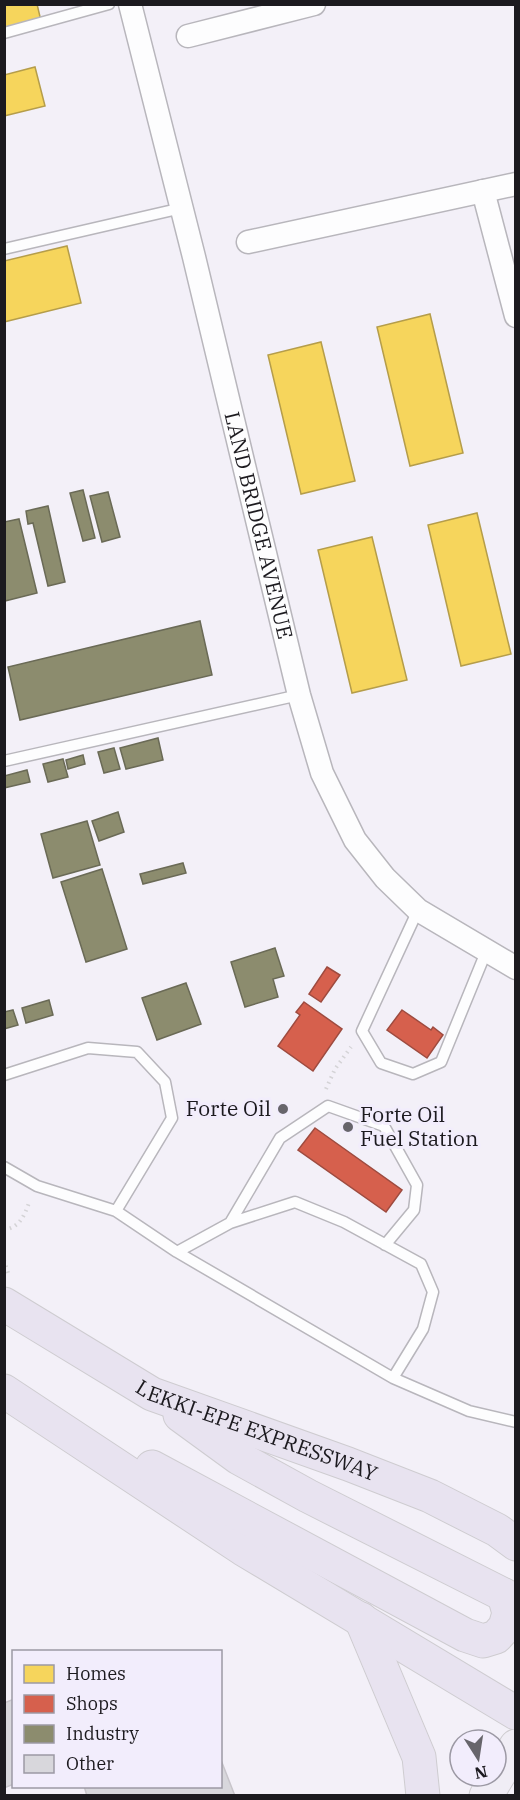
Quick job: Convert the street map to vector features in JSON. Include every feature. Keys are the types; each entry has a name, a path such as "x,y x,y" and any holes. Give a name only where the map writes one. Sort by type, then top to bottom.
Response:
{"highway":[{"name":"LEKKI-EPE EXPRESSWAY","path":"4,1304 152,1394 395,1482 430,1496 506,1534"},
{"path":"4,1390 426,1612 465,1635 483,1641 496,1638 505,1627 510,1601 239,1458 152,1394"},
{"path":"4,1390 234,1543 516,1713"},
{"path":"361,1619 419,1757 423,1796"}],"main road":[{"path":"486,1796 516,1746"}],"street":[{"name":"LAND BRIDGE AVENUE","path":"130,4 182,208 299,695 322,773 355,840 385,878 418,910 516,968"},
{"path":"189,36 314,4"},
{"path":"248,242 516,184"},
{"path":"483,191 516,316"}],"lane":[{"path":"4,33 109,4"},
{"path":"4,249 182,208"},
{"path":"4,761 299,695"},
{"path":"418,910 362,1031 381,1063 413,1074 441,1062 486,952"},
{"path":"4,1075 88,1048 137,1052 165,1082 172,1118 116,1211"},
{"path":"230,1223 280,1138 328,1106 384,1126 417,1185 414,1210 385,1245"},
{"path":"4,1167 37,1186 116,1211 177,1252 393,1378 469,1411 516,1422"},
{"path":"177,1252 230,1223 295,1202 344,1222 421,1264 433,1292 423,1329 393,1378"}],"path":[{"path":"328,1106 326,1086 362,1031"},
{"path":"4,1230 11,1229 21,1222 37,1186"}],"building: Homes":[{"path":"4,4 37,4 41,21 4,29"},
{"path":"35,67 45,106 4,116 4,75"},
{"path":"67,246 81,303 4,322 4,261"},
{"path":"430,314 463,453 410,466 377,327"},
{"path":"321,342 355,481 301,494 268,355"},
{"path":"477,513 511,654 461,666 428,525"},
{"path":"372,537 407,680 352,693 318,550"}],"building: Shops":[{"path":"327,967 340,975 321,1002 309,994"},
{"path":"304,1002 342,1029 313,1071 278,1046 300,1015 296,1012"},
{"path":"402,1010 431,1030 433,1027 443,1035 427,1058 387,1030"},
{"path":"315,1128 402,1190 386,1212 298,1150"}],"building: Industry":[{"path":"83,490 95,538 83,541 70,493"},
{"path":"108,492 120,537 102,542 90,496"},
{"path":"48,506 65,582 48,586 33,523 28,524 26,511"},
{"path":"19,519 37,593 5,601 4,522"},
{"path":"200,621 212,675 20,720 8,667"},
{"path":"158,738 163,760 126,769 120,748"},
{"path":"114,748 120,769 104,773 98,752"},
{"path":"83,755 85,764 68,769 66,760"},
{"path":"63,759 68,777 48,782 43,764"},
{"path":"27,770 30,782 4,788 4,776"},
{"path":"118,812 124,832 99,841 92,821"},
{"path":"87,821 100,865 53,878 41,834"},
{"path":"183,863 186,873 143,884 140,874"},
{"path":"102,869 127,949 86,962 61,882"},
{"path":"275,948 284,976 273,979 278,997 245,1007 231,962"},
{"path":"186,983 201,1024 157,1040 142,998"},
{"path":"49,1000 53,1015 26,1023 22,1008"},
{"path":"13,1010 18,1025 4,1029 4,1012"}],"building: Other":[{"path":"12,1700 12,1785 4,1788 4,1703"},
{"path":"222,1763 235,1796 87,1796 85,1788 222,1788"}],"place":[{"name":"Forte Oil","path":"283,1109"},
{"name":"Forte Oil Fuel Station","path":"348,1127"}]}
